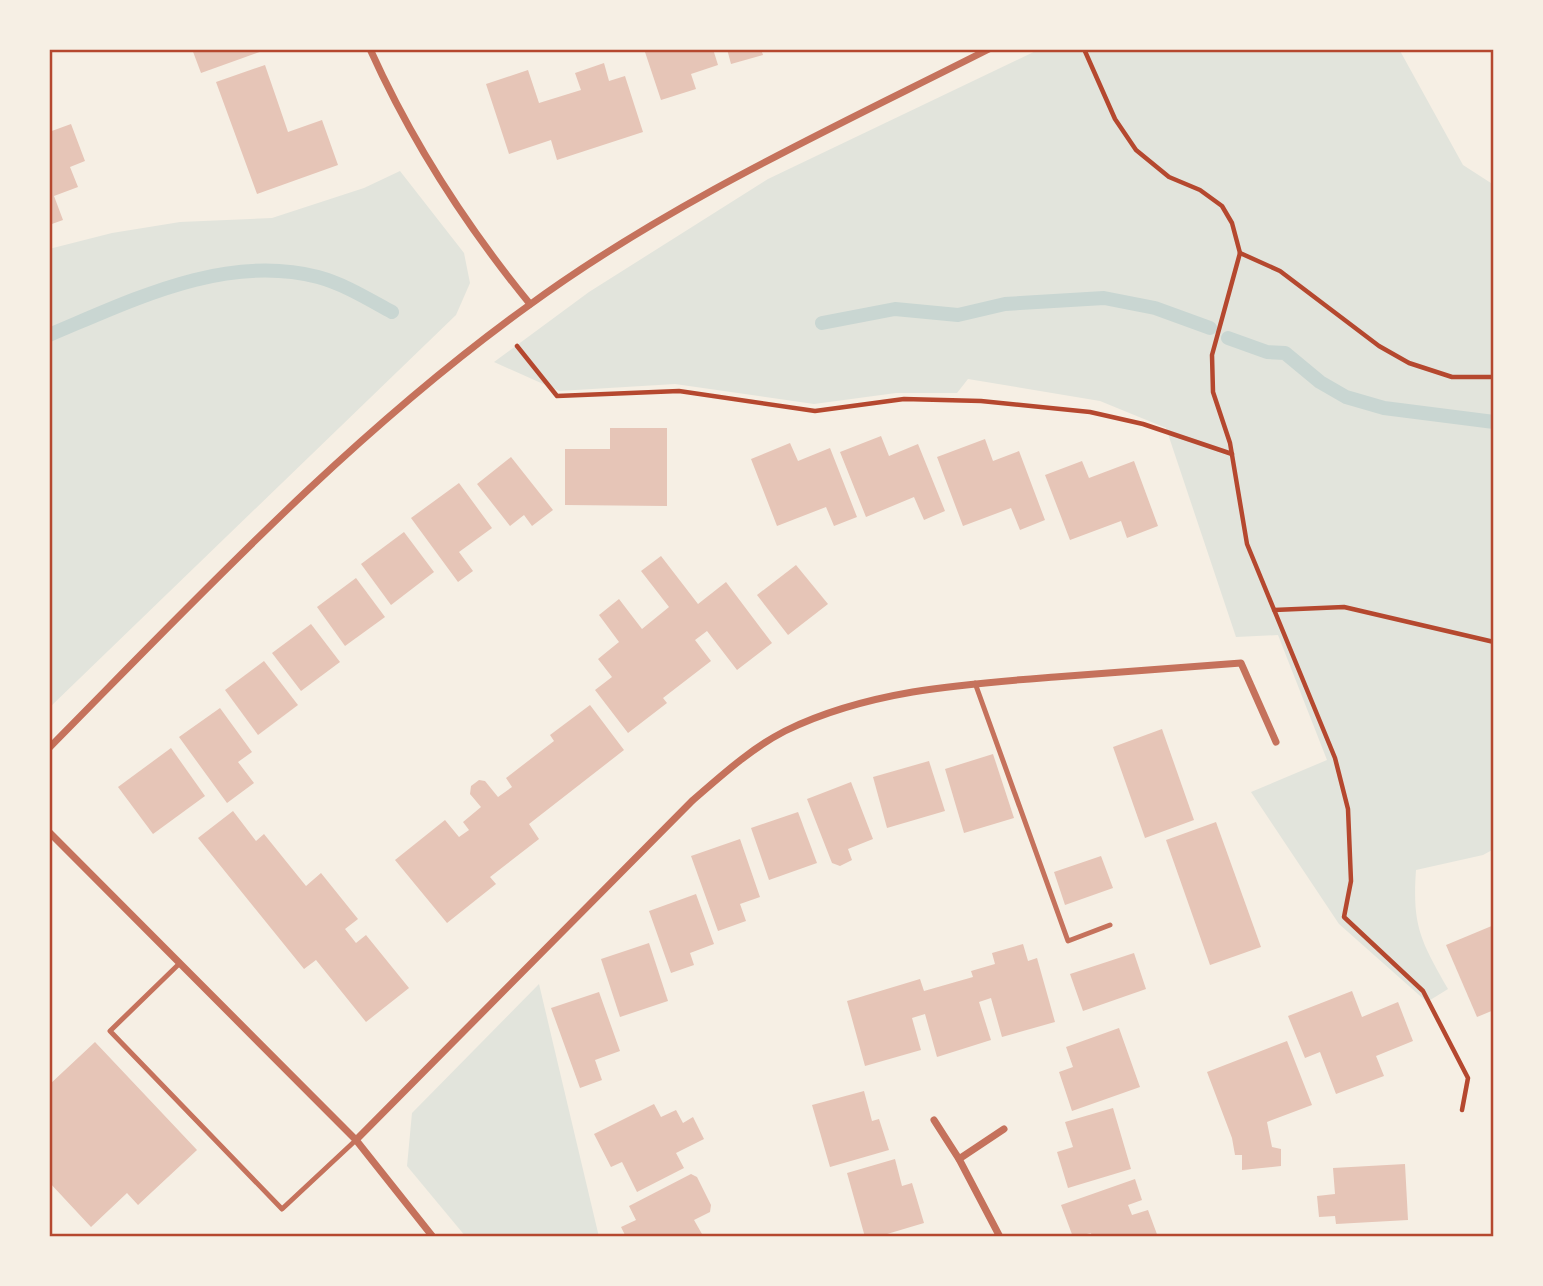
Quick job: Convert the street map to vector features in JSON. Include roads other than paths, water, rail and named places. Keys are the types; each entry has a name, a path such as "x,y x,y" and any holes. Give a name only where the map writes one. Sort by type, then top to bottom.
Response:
{"street":[{"path":"370,49 418,142 490,255 530,304"},
{"path":"49,748 260,535 406,404 530,304 715,189 989,49"},
{"path":"356,1140 692,802 736,762 784,732 835,711 907,692 975,683 1241,663 1276,742"},
{"path":"49,832 356,1140 433,1237"},
{"path":"934,1120 959,1159 1000,1237"},
{"path":"959,1159 1004,1129"}],"lane":[{"path":"975,683 1068,941 1110,925"},
{"path":"180,963 110,1031 282,1209 356,1140"}],"waterway":[{"path":"49,335 180,284 249,271 283,271 318,277 347,288 392,312"},
{"path":"822,323 895,309 958,315 1005,304 1104,298 1155,308 1210,328"},
{"path":"1228,338 1267,352 1285,353 1320,382 1346,397 1384,408 1494,422"}]}
